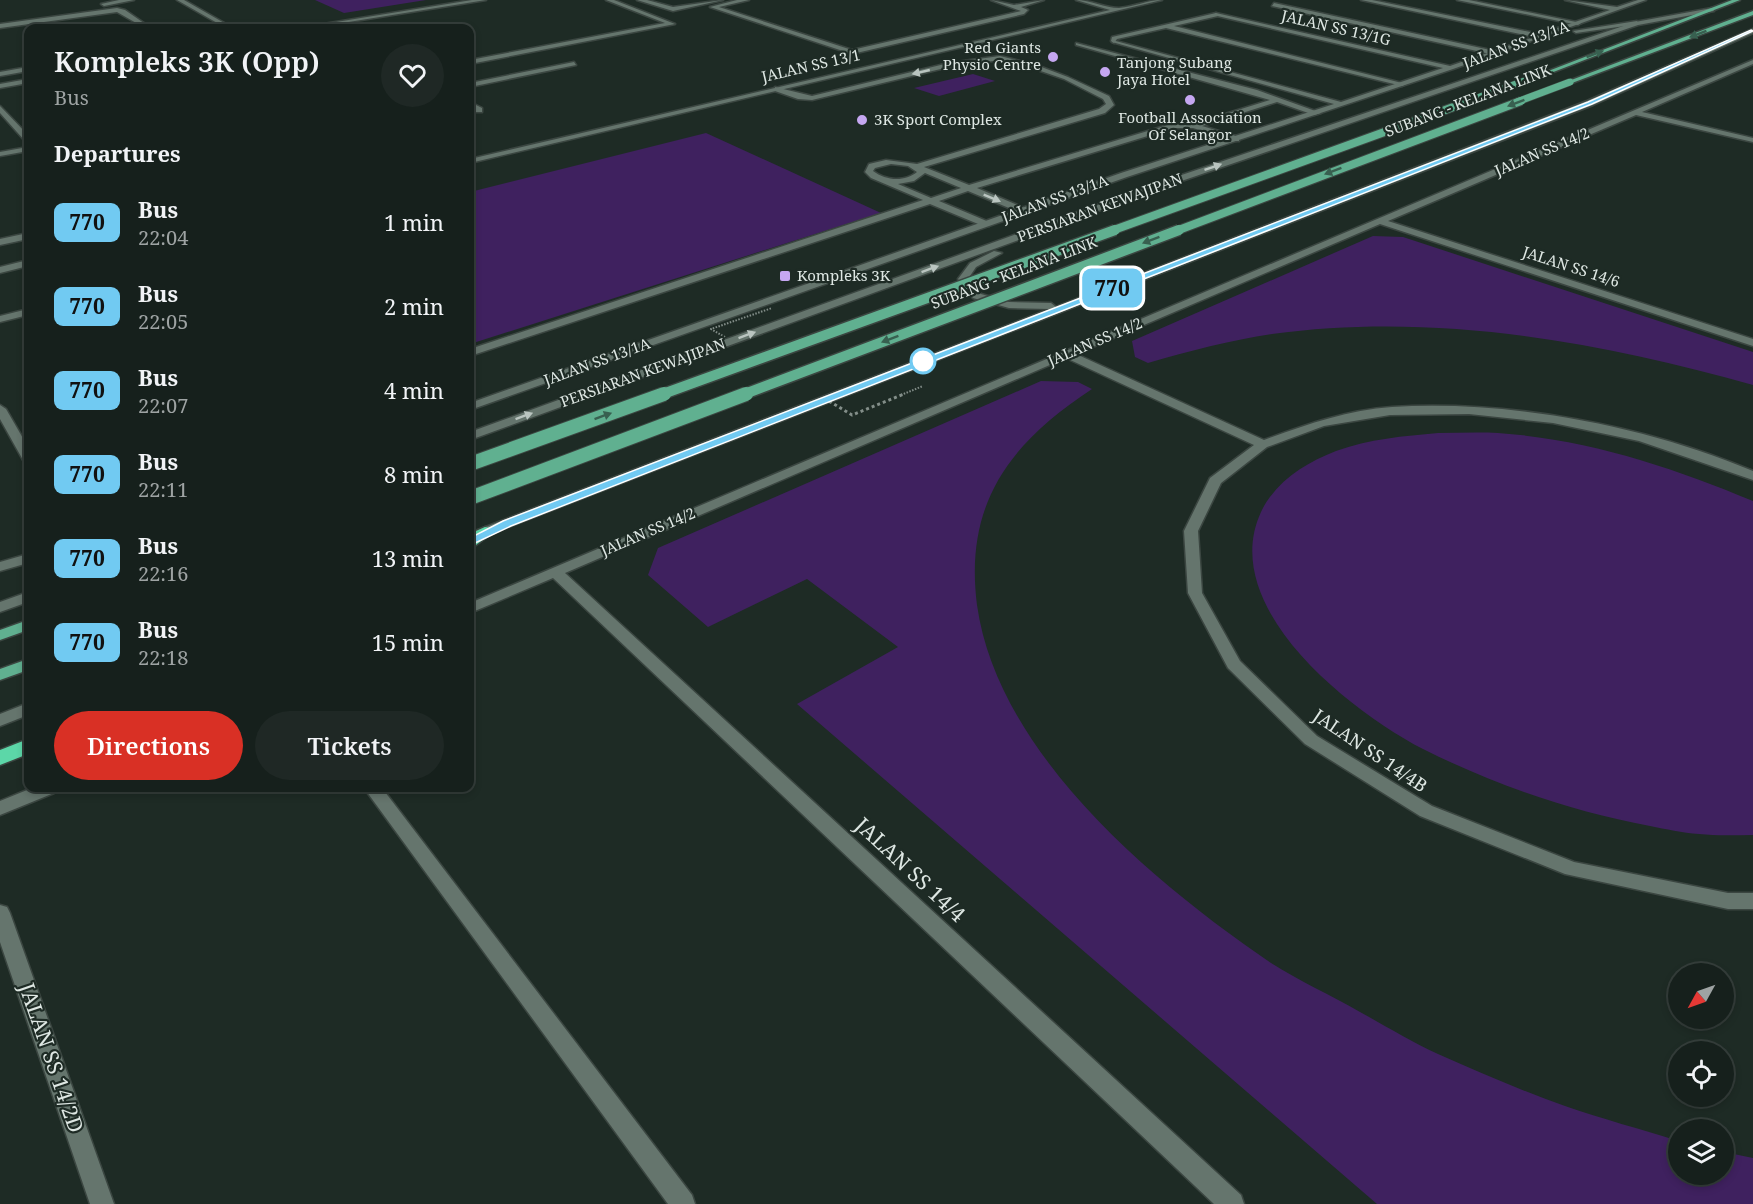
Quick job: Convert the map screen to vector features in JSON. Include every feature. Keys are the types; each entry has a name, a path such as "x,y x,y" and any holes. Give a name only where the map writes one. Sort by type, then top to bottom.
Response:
{"highway":[{"path":"0,758 24,748"}],"main road":[{"name":"PERSIARAN KEWAJIPAN","path":"1712,10 1737,0"},
{"name":"SUBANG - KELANA LINK","path":"474,463 1540,75 1712,10"},
{"name":"SUBANG - KELANA LINK","path":"474,496 1753,13"},
{"path":"0,635 24,626"},
{"path":"0,675 24,666"}],"street":[{"path":"0,19 131,0"},
{"path":"180,0 223,24"},
{"path":"328,24 483,0"},
{"path":"474,61 672,24 609,0"},
{"path":"640,0 673,9 720,0"},
{"path":"746,0 713,7 852,52 1022,13 1025,10 994,0"},
{"path":"1016,6 1041,0"},
{"path":"1079,0 1118,9"},
{"name":"JALAN SS 13/1","path":"474,160 1159,0"},
{"path":"1364,0 1540,36 1637,23"},
{"path":"1460,0 1578,23"},
{"path":"1568,0 1617,9"},
{"name":"JALAN SS 13/1A","path":"474,406 1124,175 1451,68 1643,0"},
{"path":"1274,5 1495,53"},
{"path":"0,26 110,10 123,12 142,24"},
{"name":"PERSIARAN KEWAJIPAN","path":"474,435 1056,223 1637,23 1712,10"},
{"name":"JALAN SS 13/1G","path":"1165,26 1216,15 1451,68"},
{"path":"1342,104 1114,41 1114,38 1165,26 1402,84"},
{"path":"475,537 1590,103 1753,31"},
{"path":"1078,44 1317,113"},
{"path":"778,89 801,97 812,98 949,65 1000,58 1034,66 1066,78 1106,98 1110,105 1102,111 920,168"},
{"name":"JALAN SS 14/2","path":"474,606 1753,62"},
{"path":"474,83 574,64"},
{"path":"0,74 24,70"},
{"path":"0,86 24,82"},
{"path":"1194,126 1277,100"},
{"path":"474,107 479,110"},
{"path":"0,108 24,135"},
{"path":"1634,112 1753,140"},
{"path":"474,353 931,200 1174,126 1194,126 1236,139"},
{"path":"0,154 24,150"},
{"path":"986,224 871,176 869,169 878,164 895,162 920,168 1024,211"},
{"path":"877,178 893,181 910,179 921,175 920,168"},
{"name":"JALAN SS 14/6","path":"1380,221 1753,343"},
{"path":"1056,223 974,266 963,279 977,296 1009,306 1034,308 1069,304"},
{"path":"0,243 24,237"},
{"path":"0,270 24,264"},
{"path":"0,319 24,313"},
{"path":"1066,354 1263,444"},
{"path":"0,409 24,450"},
{"name":"JALAN SS 14/4B","path":"1753,476 1642,438 1553,419 1469,410 1390,411 1321,423 1263,444 1215,481 1191,531 1195,593 1234,664 1311,740 1426,812 1572,869 1728,901 1753,901"},
{"path":"0,567 24,559"},
{"name":"JALAN SS 14/4","path":"555,572 1228,1203"},
{"path":"0,607 24,598"},
{"path":"0,720 24,711"},
{"path":"0,808 38,792"},
{"path":"376,792 683,1204"},
{"name":"JALAN SS 14/2D","path":"0,913 102,1204"}],"shaded area":[{"path":"315,0 426,0 344,13"},
{"path":"973,74 995,81 939,96 914,88"},
{"path":"706,133 881,213 474,343 474,191"},
{"path":"1373,236 1403,237 1753,352 1753,385 1635,355 1575,344 1455,329 1394,326 1333,328 1272,334 1241,339 1148,363 1135,357 1132,341"},
{"path":"1041,381 1078,382 1092,389 1038,431 1016,454 999,479 986,506 978,536 975,569 977,605 991,660 1015,713 1048,763 1088,810 1132,854 1226,931 1271,963 1438,1054 1549,1100 1668,1138 1668,1185 1734,1185 1734,1154 1753,1158 1753,1204 1377,1204 797,704 898,647 807,579 708,627 648,575 658,548"},
{"path":"1438,433 1498,433 1564,441 1660,466 1753,501 1753,835 1674,831 1621,820 1562,805 1478,774 1423,749 1393,732 1328,682 1298,652 1274,619 1257,584 1252,548 1261,512 1267,501 1292,475 1313,461 1336,451 1374,441"}],"bus line":[{"name":"770","path":"474,539 485,532 1217,246 1590,103 1753,31"}],"place":[{"name":"Red Giants Physio Centre","path":"1053,57"},
{"name":"Tanjong Subang Jaya Hotel","path":"1105,72"},
{"name":"Football Association Of Selangor","path":"1190,100"},
{"name":"3K Sport Complex","path":"862,120"},
{"name":"Kompleks 3K","path":"785,276"}]}
